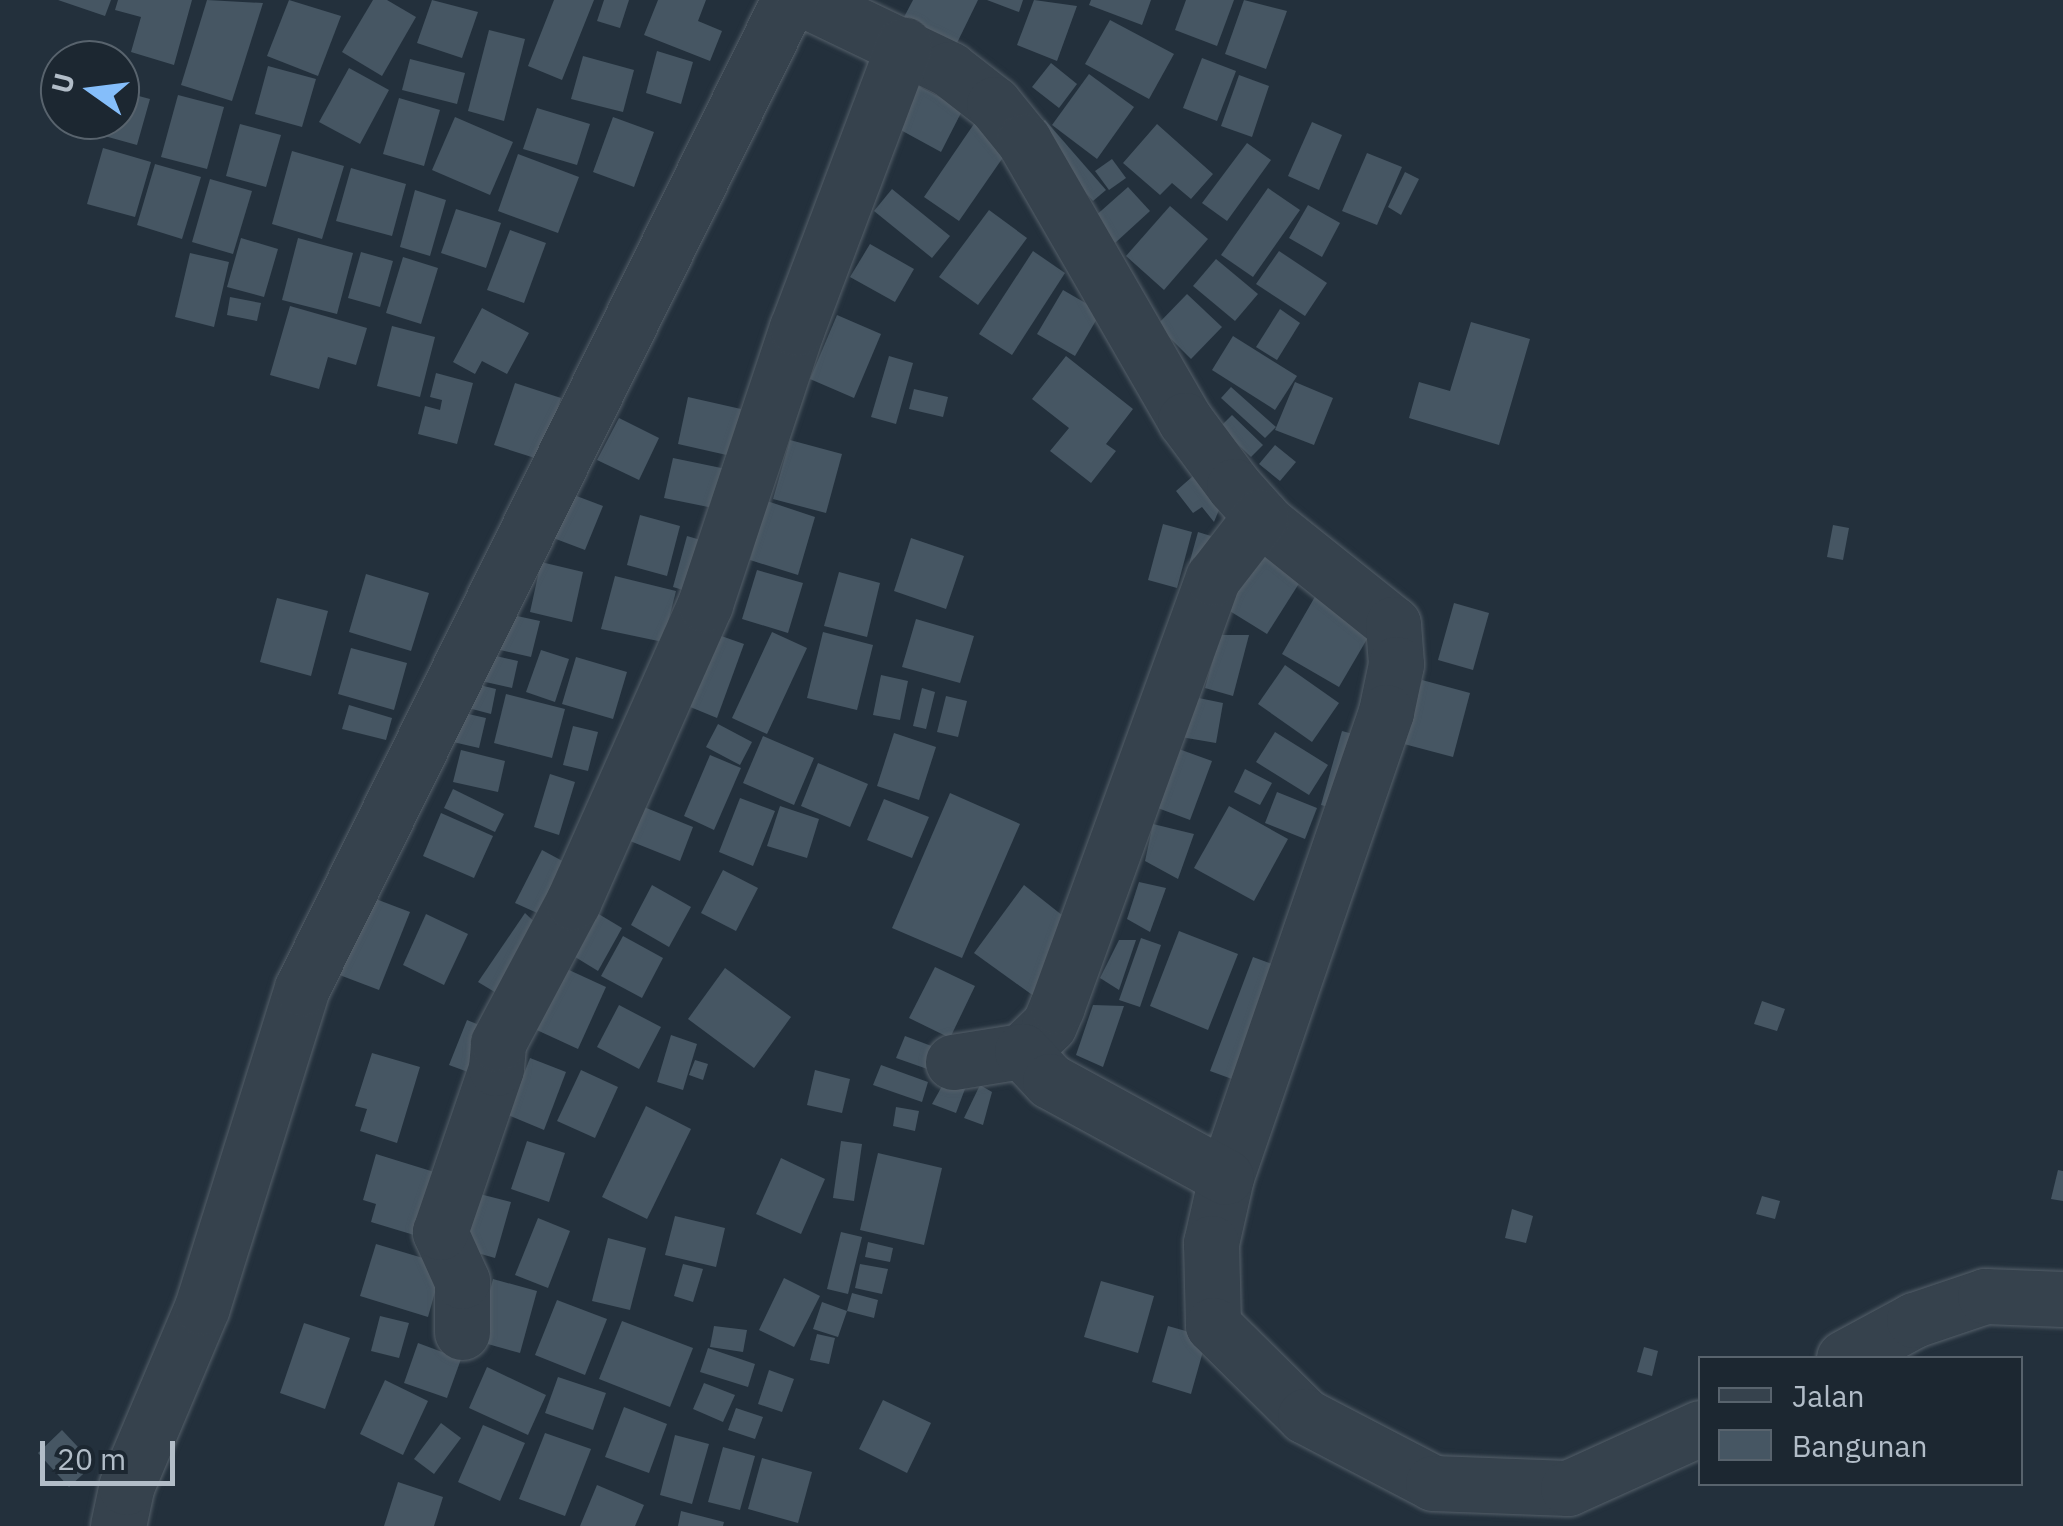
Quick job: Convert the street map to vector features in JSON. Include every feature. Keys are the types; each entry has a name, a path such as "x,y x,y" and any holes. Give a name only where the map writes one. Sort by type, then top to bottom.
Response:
{"street":[{"path":"118,1526 126,1487 202,1307 302,988 789,0"},
{"path":"805,0 904,45 994,104 1024,142 1185,420 1260,516 1376,604 1393,624 1396,664 1386,712 1226,1177 1211,1243 1213,1325 1321,1424 1432,1483 1568,1488 1698,1429"},
{"path":"462,1332 462,1280 440,1232 496,1068 498,1043 573,902 705,604 797,328 904,45"},
{"path":"952,1062 1022,1051 1049,1024 1212,578 1260,516"},
{"path":"1022,1051 1050,1081 1226,1177"},
{"path":"1848,1356 1914,1320 1984,1296 2063,1300"}],"building":[{"path":"58,0 111,0 105,16"},
{"path":"118,0 192,0 174,65 140,55 140,40 134,40 141,17 115,10"},
{"path":"207,0 263,3 232,101 181,85"},
{"path":"289,0 341,16 318,76 267,56"},
{"path":"373,0 387,0 416,17 382,76 342,52"},
{"path":"432,0 478,12 462,58 417,43"},
{"path":"554,0 594,0 562,80 528,66"},
{"path":"604,0 629,0 620,28 597,21"},
{"path":"658,0 706,0 698,21 722,31 710,61 644,35"},
{"path":"913,0 978,0 956,45 903,19"},
{"path":"987,0 1023,0 1019,12"},
{"path":"1034,0 1077,6 1057,61 1017,45"},
{"path":"1091,0 1151,0 1142,25 1089,5"},
{"path":"1186,0 1234,0 1217,46 1175,30"},
{"path":"1244,0 1287,11 1266,69 1225,54"},
{"path":"1110,20 1174,54 1149,99 1085,64"},
{"path":"489,30 525,39 504,121 468,111"},
{"path":"657,51 693,62 681,104 646,93"},
{"path":"583,56 634,70 623,112 571,99"},
{"path":"1202,58 1236,71 1217,121 1183,108"},
{"path":"410,59 465,73 457,104 402,90"},
{"path":"1051,63 1077,84 1059,108 1032,87"},
{"path":"268,66 316,79 302,127 255,114"},
{"path":"349,68 389,90 360,144 319,122"},
{"path":"1089,74 1134,107 1097,159 1052,125"},
{"path":"1239,75 1269,86 1252,137 1221,126"},
{"path":"918,86 963,109 941,152 897,128"},
{"path":"178,95 224,107 207,169 161,157"},
{"path":"140,96 150,99 140,134"},
{"path":"399,98 440,110 424,166 383,154"},
{"path":"537,108 590,124 577,165 523,149"},
{"path":"455,117 513,142 490,195 432,170"},
{"path":"613,117 654,132 634,187 593,172"},
{"path":"978,118 1013,143 959,221 924,197"},
{"path":"1045,120 1106,190 1093,201 1032,132"},
{"path":"1312,122 1342,135 1319,190 1288,176"},
{"path":"240,124 281,135 266,187 226,176"},
{"path":"1157,124 1213,174 1191,199 1172,183 1160,195 1123,163"},
{"path":"1247,143 1271,160 1227,221 1202,203"},
{"path":"103,148 151,162 135,217 87,204"},
{"path":"292,151 344,166 322,239 272,224"},
{"path":"1367,153 1402,167 1377,225 1342,211"},
{"path":"518,154 579,177 558,233 498,211"},
{"path":"1112,159 1126,178 1109,190 1095,171"},
{"path":"155,164 201,177 182,239 137,225"},
{"path":"351,168 406,184 392,236 336,221"},
{"path":"1405,172 1419,179 1401,215 1388,207"},
{"path":"210,179 252,191 233,254 192,242"},
{"path":"1128,187 1150,211 1115,243 1093,218"},
{"path":"1268,188 1300,210 1253,277 1221,255"},
{"path":"892,189 950,236 932,258 874,211"},
{"path":"415,190 446,200 430,256 400,247"},
{"path":"1308,205 1340,223 1322,257 1289,238"},
{"path":"1170,206 1208,239 1164,290 1126,256"},
{"path":"456,209 501,223 486,268 441,253"},
{"path":"989,210 1027,238 978,305 939,277"},
{"path":"510,230 546,243 524,303 487,290"},
{"path":"241,238 278,249 264,297 227,287"},
{"path":"298,238 353,253 337,314 282,300"},
{"path":"870,244 914,269 895,302 850,277"},
{"path":"1033,251 1065,273 1012,355 979,334"},
{"path":"1279,251 1327,283 1305,316 1256,284"},
{"path":"361,252 393,261 380,307 348,298"},
{"path":"190,253 229,262 214,327 175,317"},
{"path":"403,257 438,268 421,324 386,313"},
{"path":"1216,259 1258,294 1235,321 1193,286"},
{"path":"1063,290 1101,312 1075,356 1037,334"},
{"path":"1187,294 1222,327 1191,359 1157,325"},
{"path":"230,297 261,303 257,321 227,315"},
{"path":"290,306 367,328 356,365 328,357 319,389 270,375"},
{"path":"482,308 529,333 507,374 482,361 475,374 453,362"},
{"path":"1280,309 1300,323 1277,360 1256,347"},
{"path":"837,315 881,334 854,398 810,379"},
{"path":"1471,322 1530,339 1499,445 1409,418 1419,382 1450,391"},
{"path":"392,326 435,337 420,397 377,386"},
{"path":"1233,336 1297,376 1275,410 1212,370"},
{"path":"889,356 913,363 896,424 871,417"},
{"path":"1066,356 1133,409 1106,444 1116,451 1091,483 1050,451 1069,428 1032,399"},
{"path":"436,373 473,383 457,444 418,434 425,406 440,410 442,400 430,397"},
{"path":"1295,382 1333,398 1314,445 1275,430"},
{"path":"515,383 561,398 541,460 494,445"},
{"path":"1231,387 1276,427 1265,438 1221,398"},
{"path":"914,389 948,397 943,417 909,409"},
{"path":"688,397 741,409 731,456 678,444"},
{"path":"1232,415 1263,445 1251,457 1220,427"},
{"path":"619,418 659,438 639,480 597,460"},
{"path":"790,440 842,454 826,513 773,499"},
{"path":"1275,445 1296,462 1280,481 1259,464"},
{"path":"673,458 731,470 723,510 664,498"},
{"path":"1201,469 1221,505 1214,522 1202,507 1193,513 1176,491"},
{"path":"566,492 603,506 585,550 548,536"},
{"path":"767,501 815,517 798,575 750,560"},
{"path":"640,515 680,526 667,576 627,565"},
{"path":"1163,524 1192,532 1177,588 1148,580"},
{"path":"1833,525 1849,528 1843,560 1827,557"},
{"path":"1198,532 1211,536 1182,590"},
{"path":"687,536 718,545 703,596 673,587"},
{"path":"911,538 964,556 946,609 894,591"},
{"path":"1259,544 1305,574 1267,634 1220,605"},
{"path":"541,562 583,572 572,622 530,612"},
{"path":"757,570 803,583 788,633 742,619"},
{"path":"839,572 880,583 867,637 824,626"},
{"path":"366,574 429,593 411,651 349,632"},
{"path":"615,576 676,591 663,642 601,629"},
{"path":"1320,588 1377,622 1339,687 1282,654"},
{"path":"277,598 328,611 311,676 260,662"},
{"path":"1454,603 1489,613 1473,670 1438,660"},
{"path":"494,611 540,621 531,657 487,647"},
{"path":"916,619 974,636 960,683 902,667"},
{"path":"710,632 744,644 717,718 683,704"},
{"path":"772,632 807,648 767,734 732,718"},
{"path":"823,632 873,645 857,710 807,698"},
{"path":"1220,635 1249,635 1233,696 1205,688"},
{"path":"351,648 407,663 394,710 338,694"},
{"path":"541,650 569,659 555,702 526,692"},
{"path":"479,652 518,661 512,688 472,679"},
{"path":"576,657 627,672 613,719 562,704"},
{"path":"1285,665 1339,703 1312,742 1258,704"},
{"path":"881,675 908,681 900,720 873,715"},
{"path":"1422,680 1470,693 1453,757 1404,744"},
{"path":"463,681 496,689 491,714 457,705"},
{"path":"922,688 935,692 926,729 913,726"},
{"path":"506,694 565,709 552,758 494,743"},
{"path":"946,696 967,701 958,737 937,732"},
{"path":"1189,696 1223,703 1216,743 1181,737"},
{"path":"349,705 392,718 386,740 342,729"},
{"path":"446,709 486,718 479,748 440,739"},
{"path":"718,724 752,742 740,765 706,747"},
{"path":"573,726 598,732 588,771 563,765"},
{"path":"1342,731 1360,736 1339,810 1321,805"},
{"path":"1275,732 1328,765 1309,795 1256,762"},
{"path":"894,733 936,747 919,800 877,786"},
{"path":"763,736 814,758 794,805 743,783"},
{"path":"1176,748 1212,761 1190,820 1155,807"},
{"path":"461,750 505,761 498,792 453,782"},
{"path":"710,755 741,768 714,830 684,816"},
{"path":"818,763 868,784 850,827 801,806"},
{"path":"1245,769 1272,783 1260,805 1234,792"},
{"path":"550,774 575,782 559,835 534,827"},
{"path":"453,789 504,814 495,832 444,808"},
{"path":"1277,792 1317,808 1305,839 1265,823"},
{"path":"950,793 1020,824 962,958 892,928"},
{"path":"740,798 775,811 753,866 719,852"},
{"path":"884,799 929,817 912,858 867,840"},
{"path":"780,806 819,819 807,858 767,846"},
{"path":"1229,806 1288,839 1254,901 1194,868"},
{"path":"644,807 693,827 680,861 630,841"},
{"path":"441,813 493,836 474,878 423,856"},
{"path":"1153,824 1194,834 1178,879 1145,861"},
{"path":"542,850 581,871 555,921 515,903"},
{"path":"723,870 758,888 736,931 701,913"},
{"path":"1139,882 1166,888 1150,932 1127,919"},
{"path":"652,885 691,907 669,947 631,925"},
{"path":"1024,885 1077,927 1038,999 974,953"},
{"path":"360,893 410,912 379,990 329,971"},
{"path":"592,910 622,928 598,971 567,952"},
{"path":"525,913 547,934 508,1000 478,982"},
{"path":"426,914 468,934 444,985 403,965"},
{"path":"1179,931 1238,954 1208,1030 1150,1006"},
{"path":"623,936 663,958 642,998 601,976"},
{"path":"1141,938 1161,945 1140,1007 1119,1000"},
{"path":"1119,940 1136,940 1119,990 1100,978"},
{"path":"1253,957 1275,965 1232,1079 1210,1071"},
{"path":"556,964 606,987 578,1049 528,1026"},
{"path":"935,967 975,986 950,1038 909,1018"},
{"path":"725,968 791,1017 754,1068 688,1019"},
{"path":"1762,1001 1785,1009 1777,1031 1754,1024"},
{"path":"619,1005 661,1027 639,1069 597,1047"},
{"path":"1093,1005 1124,1006 1103,1067 1076,1055"},
{"path":"467,1020 494,1031 476,1075 449,1065"},
{"path":"671,1035 697,1044 683,1090 657,1082"},
{"path":"905,1036 942,1050 933,1071 896,1058"},
{"path":"372,1053 420,1067 397,1143 360,1131 367,1109 355,1106"},
{"path":"530,1058 566,1072 544,1130 508,1115"},
{"path":"695,1060 708,1064 703,1080 689,1075"},
{"path":"881,1065 928,1082 922,1102 873,1085"},
{"path":"581,1070 618,1087 595,1138 557,1121"},
{"path":"815,1070 850,1079 842,1113 807,1105"},
{"path":"969,1078 956,1113 932,1104 946,1079"},
{"path":"980,1085 992,1092 983,1125 964,1118"},
{"path":"646,1106 691,1129 647,1219 602,1197"},
{"path":"896,1107 919,1111 915,1131 893,1126"},
{"path":"527,1141 565,1153 549,1202 511,1189"},
{"path":"841,1141 862,1144 854,1201 833,1198"},
{"path":"878,1153 942,1168 924,1245 860,1230"},
{"path":"376,1154 444,1175 424,1238 371,1222 376,1204 363,1200"},
{"path":"781,1158 825,1179 801,1234 756,1214"},
{"path":"2058,1170 2063,1171 2063,1201 2051,1199"},
{"path":"468,1191 511,1202 495,1258 453,1246"},
{"path":"1762,1196 1780,1201 1775,1219 1756,1214"},
{"path":"1512,1209 1533,1216 1526,1243 1505,1238"},
{"path":"675,1216 725,1228 716,1267 665,1255"},
{"path":"538,1218 570,1231 548,1288 515,1275"},
{"path":"841,1232 862,1237 848,1294 827,1289"},
{"path":"608,1238 646,1248 630,1310 592,1301"},
{"path":"868,1242 893,1248 890,1262 865,1257"},
{"path":"376,1244 443,1264 428,1317 360,1296"},
{"path":"683,1264 703,1269 693,1302 674,1296"},
{"path":"860,1264 888,1269 882,1294 855,1288"},
{"path":"784,1278 820,1296 794,1347 759,1330"},
{"path":"493,1279 537,1291 520,1353 477,1341"},
{"path":"1101,1281 1154,1296 1138,1353 1084,1337"},
{"path":"852,1293 878,1300 874,1318 847,1311"},
{"path":"557,1300 607,1319 585,1375 535,1355"},
{"path":"822,1302 847,1311 838,1337 813,1329"},
{"path":"380,1316 409,1323 399,1358 371,1351"},
{"path":"622,1321 693,1348 670,1407 599,1379"},
{"path":"304,1323 350,1338 325,1409 280,1393"},
{"path":"714,1326 747,1330 743,1352 710,1347"},
{"path":"1168,1326 1207,1337 1191,1394 1152,1382"},
{"path":"817,1334 835,1338 829,1364 810,1360"},
{"path":"418,1343 461,1359 447,1398 404,1383"},
{"path":"1644,1347 1658,1351 1652,1376 1637,1372"},
{"path":"708,1348 755,1364 748,1387 700,1372"},
{"path":"487,1367 546,1395 528,1435 469,1408"},
{"path":"769,1370 794,1379 782,1412 758,1404"},
{"path":"558,1377 606,1393 593,1430 545,1413"},
{"path":"385,1380 428,1401 403,1455 360,1434"},
{"path":"704,1383 735,1395 723,1422 693,1409"},
{"path":"883,1400 931,1423 907,1473 859,1449"},
{"path":"624,1407 667,1424 649,1473 605,1457"},
{"path":"736,1408 763,1417 755,1439 728,1430"},
{"path":"441,1423 461,1438 434,1474 414,1459"},
{"path":"483,1425 525,1443 500,1501 458,1482"},
{"path":"62,1430 94,1464 69,1487 38,1453"},
{"path":"545,1433 591,1449 565,1516 519,1499"},
{"path":"675,1435 709,1444 692,1504 660,1495"},
{"path":"723,1447 755,1456 740,1510 708,1502"},
{"path":"762,1458 812,1472 798,1523 748,1509"},
{"path":"398,1482 443,1497 434,1526 384,1526"},
{"path":"597,1485 644,1505 635,1526 580,1526"},
{"path":"681,1511 724,1522 723,1526 678,1526"}]}
